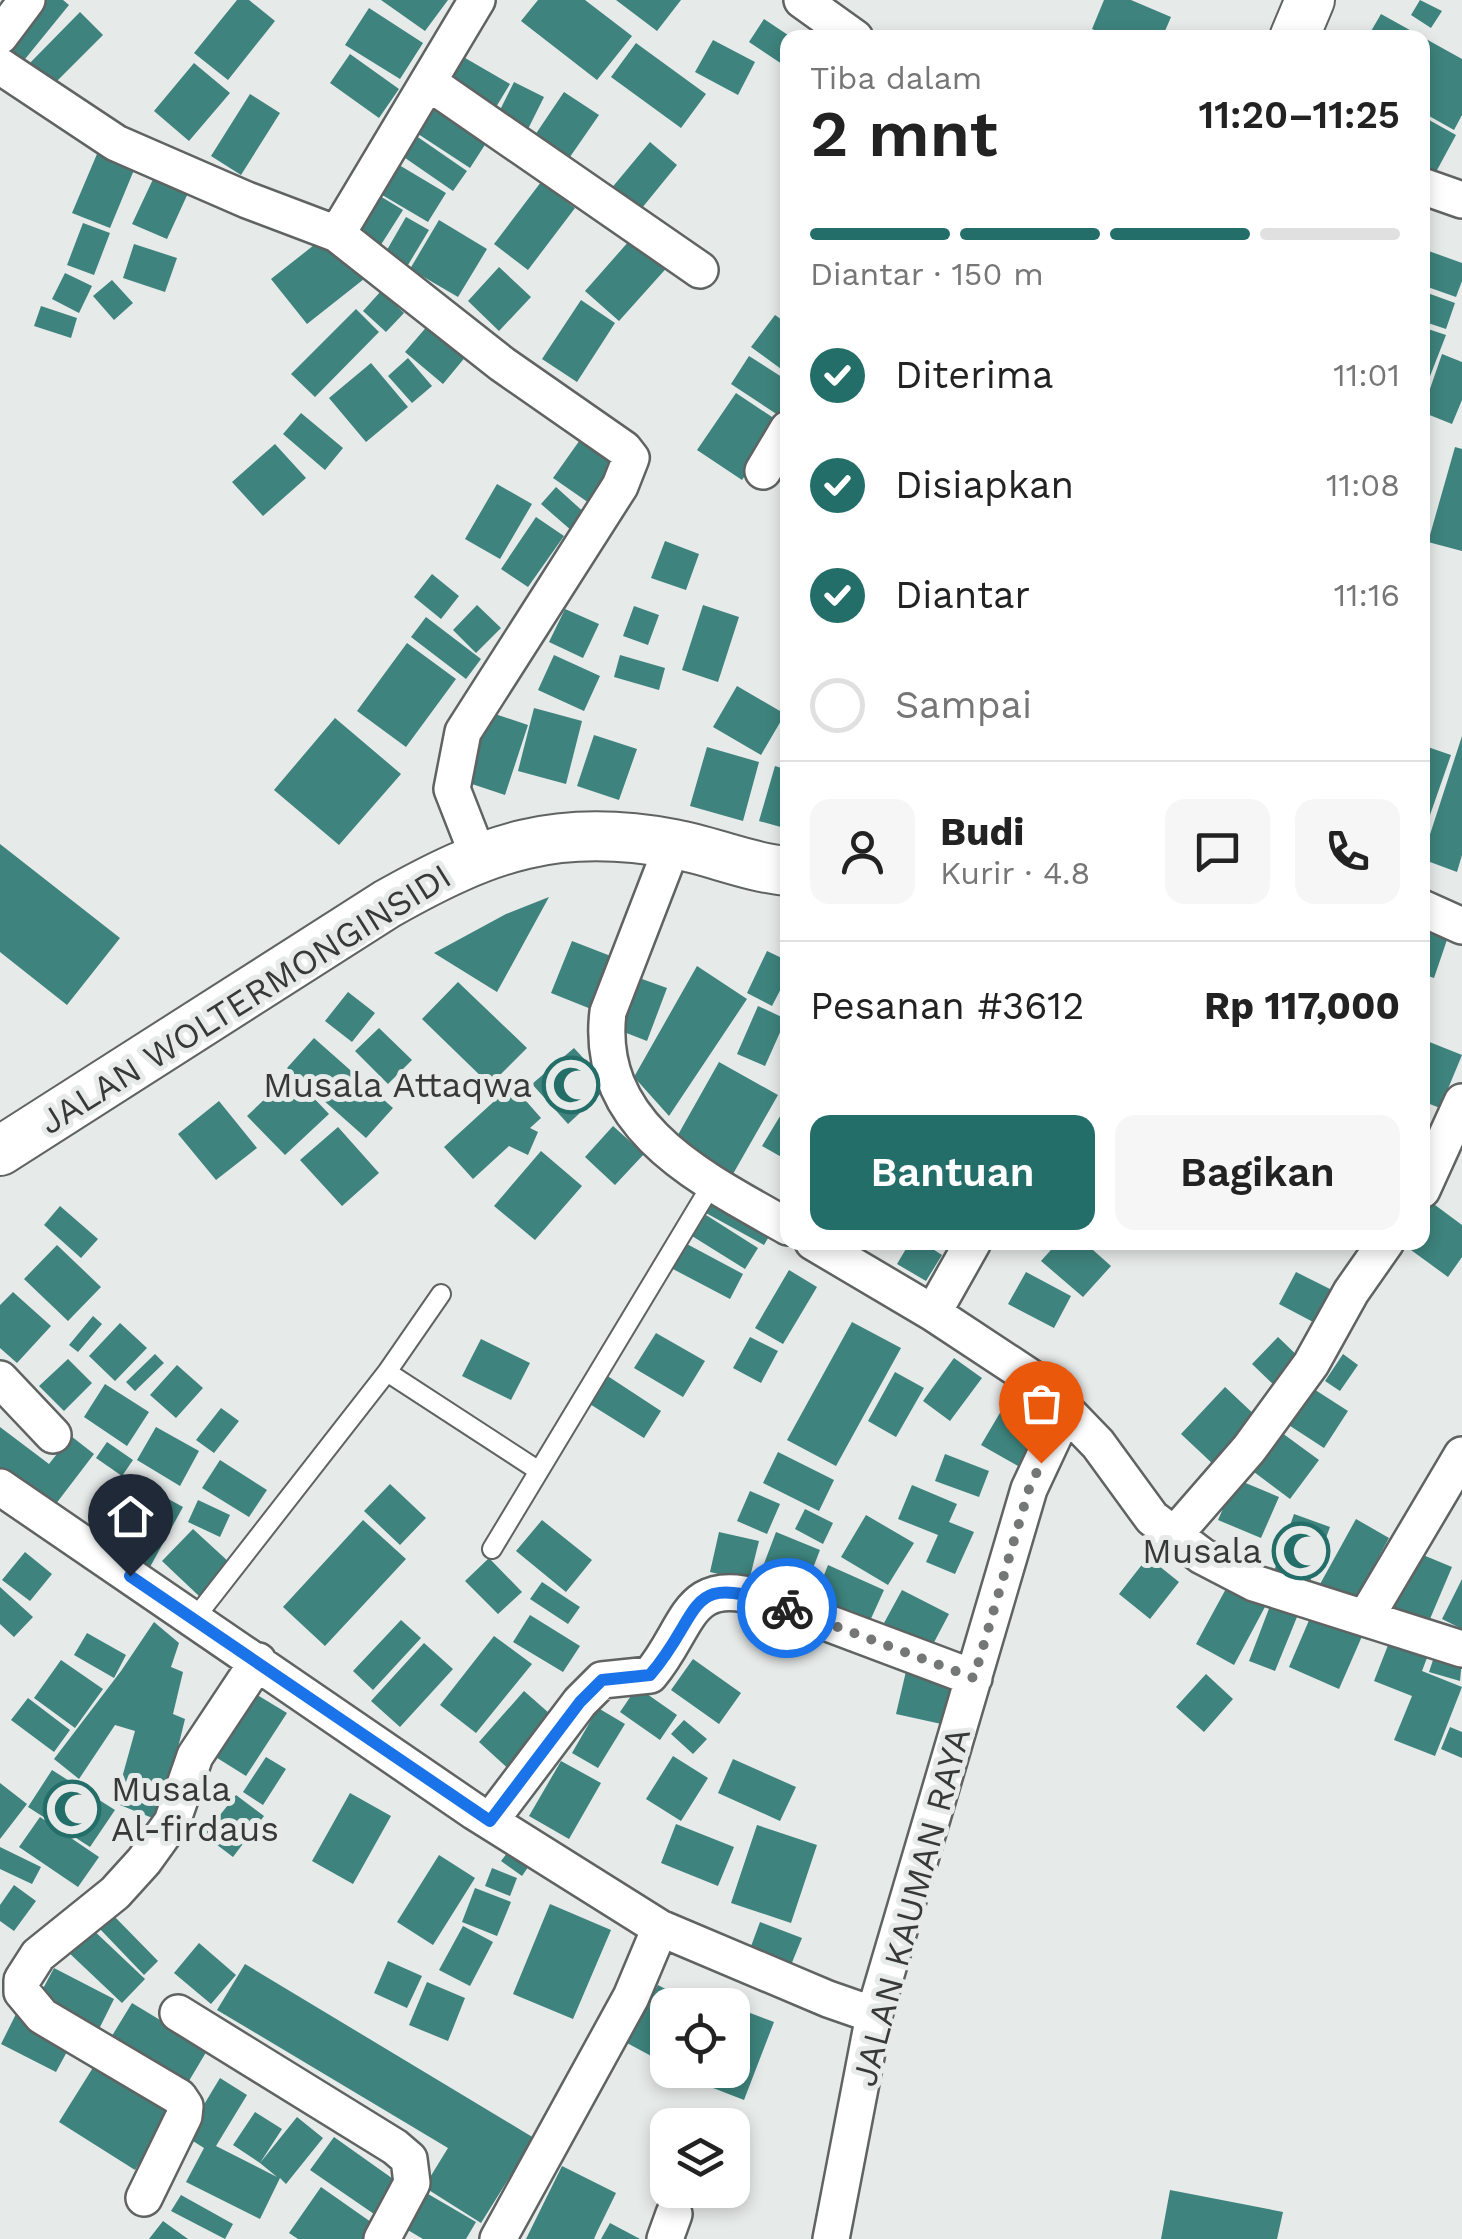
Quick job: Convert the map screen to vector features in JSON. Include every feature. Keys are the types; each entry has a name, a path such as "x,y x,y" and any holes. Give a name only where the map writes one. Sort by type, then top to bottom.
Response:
{"main road":[{"path":"1297,30 1310,0"},
{"name":"JALAN WOLTERMONGINSIDI","path":"0,1150 387,904 443,872 478,858 538,839 604,835 674,844 780,869"}],"street":[{"path":"0,36 27,0"},
{"path":"337,234 476,0"},
{"path":"802,0 843,30"},
{"path":"0,66 116,144 337,234 502,364 624,448 631,458 620,486 462,732 452,788 478,858"},
{"path":"428,82 700,270"},
{"path":"1430,189 1462,200"},
{"path":"763,471 780,442"},
{"path":"674,844 608,1012 605,1040 609,1062 632,1112 656,1143 712,1184 780,1222"},
{"path":"1430,912 1462,926"},
{"path":"1430,1172 1462,1102"},
{"path":"827,1250 1039,1383 1098,1444 1152,1518 1202,1556 1254,1583 1462,1649"},
{"path":"932,1313 968,1250"},
{"path":"1174,1534 1226,1477 1312,1364 1351,1292 1380,1250"},
{"path":"0,1379 54,1436"},
{"name":"JALAN KAUMAN RAYA","path":"831,2239 874,2015 1029,1489 1066,1410"},
{"path":"1366,1617 1462,1455"},
{"path":"0,1487 490,1821 660,1928 874,2015"},
{"path":"490,1821 580,1702 602,1680 650,1675 702,1598 718,1592 761,1598 974,1678"},
{"path":"144,2198 186,2106 179,2097 42,2016 22,1992 22,1980 38,1954 115,1893 144,1861 172,1822 204,1740 258,1661"},
{"path":"498,2239 631,1997 660,1928"},
{"path":"178,2014 395,2147 409,2160 412,2183 382,2239"}],"lane":[{"path":"492,1550 712,1184"},
{"path":"195,1618 387,1372 442,1294"},
{"path":"387,1372 539,1471"}],"building":[{"path":"35,0 63,0 69,5 21,64 0,47"},
{"path":"237,0 249,0 275,21 228,80 194,53"},
{"path":"381,0 448,0 425,31"},
{"path":"538,0 585,0 632,36 597,80 521,21"},
{"path":"616,0 681,0 657,31"},
{"path":"1104,0 1131,0 1171,17 1165,30 1092,29"},
{"path":"1420,0 1442,11 1431,28 1411,15"},
{"path":"369,8 423,43 400,79 345,45"},
{"path":"80,12 103,35 49,89 26,67"},
{"path":"1381,14 1410,30 1372,30"},
{"path":"764,19 780,30 780,63 749,42"},
{"path":"713,40 755,62 738,95 695,72"},
{"path":"1430,41 1462,59 1462,115 1454,130 1430,116"},
{"path":"636,43 706,94 681,128 611,77"},
{"path":"350,54 399,89 379,118 330,83"},
{"path":"460,55 510,84 490,117 440,87"},
{"path":"194,63 230,93 189,141 154,111"},
{"path":"514,82 544,97 526,133 496,118"},
{"path":"564,92 599,115 563,167 529,144"},
{"path":"250,94 280,113 241,175 211,156"},
{"path":"430,103 488,140 470,168 412,130"},
{"path":"1430,120 1456,135 1430,183"},
{"path":"409,131 467,171 453,191 395,151"},
{"path":"650,142 677,165 633,219 605,196"},
{"path":"97,154 134,170 110,228 72,213"},
{"path":"389,159 446,193 428,222 372,189"},
{"path":"155,175 189,191 167,239 132,224"},
{"path":"541,182 575,208 528,270 494,244"},
{"path":"375,193 403,210 377,251 350,234"},
{"path":"406,217 429,230 402,275 380,262"},
{"path":"439,220 487,249 458,297 410,269"},
{"path":"83,223 110,233 94,275 67,265"},
{"path":"637,232 671,263 619,321 585,291"},
{"path":"328,234 364,279 307,324 271,279"},
{"path":"134,244 177,258 165,292 123,278"},
{"path":"1430,251 1462,263 1462,281 1456,297 1430,288"},
{"path":"499,267 531,297 499,331 468,301"},
{"path":"65,273 92,286 79,313 52,299"},
{"path":"112,280 133,303 114,320 93,296"},
{"path":"381,291 404,313 386,332 363,311"},
{"path":"1430,294 1455,303 1446,329 1430,324"},
{"path":"581,300 615,323 577,382 542,359"},
{"path":"41,306 77,318 71,338 34,326"},
{"path":"356,309 379,332 315,397 291,374"},
{"path":"775,315 780,318 780,368 751,347"},
{"path":"429,324 467,355 443,384 405,352"},
{"path":"1430,330 1446,335 1430,376"},
{"path":"1442,354 1462,362 1462,400 1452,424 1430,415 1430,389"},
{"path":"749,356 780,376 780,416 731,384"},
{"path":"408,358 432,386 412,403 388,376"},
{"path":"371,363 408,407 366,442 329,398"},
{"path":"736,393 780,422 742,480 697,450"},
{"path":"301,413 343,448 325,470 283,434"},
{"path":"587,430 626,458 592,505 553,478"},
{"path":"275,444 306,478 263,516 232,482"},
{"path":"1455,447 1462,449 1462,551 1430,543"},
{"path":"497,484 532,504 500,559 465,539"},
{"path":"556,487 587,515 572,531 541,504"},
{"path":"536,517 564,536 528,587 501,569"},
{"path":"665,541 699,554 686,590 651,578"},
{"path":"432,574 459,596 441,619 414,597"},
{"path":"477,605 501,628 476,653 453,630"},
{"path":"703,605 739,617 718,682 682,670"},
{"path":"634,606 659,615 648,645 623,636"},
{"path":"565,609 599,624 583,658 549,642"},
{"path":"426,617 481,659 466,679 411,637"},
{"path":"407,643 456,679 406,747 357,711"},
{"path":"554,655 600,676 584,711 538,690"},
{"path":"620,655 665,668 659,690 614,677"},
{"path":"737,686 780,711 780,723 761,755 713,727"},
{"path":"534,708 582,721 566,784 518,771"},
{"path":"486,711 528,725 505,795 463,781"},
{"path":"335,718 401,774 339,845 274,790"},
{"path":"594,735 637,749 619,800 577,786"},
{"path":"1462,736 1462,855 1457,872 1430,862 1430,834"},
{"path":"707,747 759,762 743,821 690,806"},
{"path":"1430,748 1451,755 1430,815"},
{"path":"775,766 780,768 780,827 759,821"},
{"path":"0,844 120,938 67,1005 0,952"},
{"path":"549,897 497,992 434,953 506,914"},
{"path":"1430,927 1449,934 1434,978 1430,977"},
{"path":"572,941 621,960 601,1013 551,993"},
{"path":"767,951 780,957 780,990 772,1006 747,993"},
{"path":"697,966 747,999 669,1116 634,1077"},
{"path":"631,975 667,988 647,1041 611,1027"},
{"path":"458,982 527,1048 490,1085 422,1019"},
{"path":"348,992 375,1013 352,1042 325,1021"},
{"path":"758,1006 780,1016 780,1032 765,1066 737,1054"},
{"path":"379,1028 412,1060 388,1084 355,1051"},
{"path":"314,1038 393,1108 366,1138 287,1068"},
{"path":"1430,1042 1462,1055 1440,1108 1430,1104"},
{"name":"Musala Attaqwa","path":"574,1048 609,1086 568,1124 532,1084"},
{"path":"719,1062 778,1095 729,1181 670,1149"},
{"path":"291,1074 329,1114 285,1155 247,1116"},
{"path":"512,1085 541,1118 530,1128 538,1132 528,1155 509,1146 473,1179 444,1147"},
{"path":"219,1101 257,1148 216,1180 178,1134"},
{"path":"780,1116 780,1156 762,1146"},
{"path":"613,1126 644,1154 615,1185 585,1157"},
{"path":"338,1127 379,1173 342,1206 300,1160"},
{"path":"541,1151 582,1186 535,1240 494,1206"},
{"path":"712,1201 771,1233 764,1245 706,1213"},
{"path":"1430,1203 1462,1225 1462,1257 1448,1277 1411,1250 1430,1250"},
{"path":"60,1206 98,1239 81,1258 44,1225"},
{"path":"706,1215 758,1248 745,1269 692,1236"},
{"path":"685,1243 743,1274 730,1299 671,1268"},
{"path":"57,1245 101,1287 68,1321 24,1279"},
{"path":"905,1250 934,1250 942,1255 926,1281 897,1264"},
{"path":"1051,1250 1093,1250 1111,1266 1083,1297 1041,1261"},
{"path":"789,1270 817,1287 783,1344 755,1328"},
{"path":"1026,1272 1071,1296 1054,1328 1008,1304"},
{"path":"1296,1272 1332,1290 1315,1323 1279,1304"},
{"path":"13,1292 51,1326 17,1363 0,1348 0,1305"},
{"path":"93,1316 102,1324 78,1352 69,1345"},
{"path":"852,1322 901,1348 836,1466 787,1440"},
{"path":"120,1323 147,1348 115,1381 89,1356"},
{"path":"656,1333 705,1361 683,1397 634,1368"},
{"path":"750,1337 778,1351 761,1383 733,1368"},
{"path":"1278,1337 1306,1364 1280,1391 1252,1364"},
{"path":"481,1339 530,1363 511,1400 462,1376"},
{"path":"155,1354 164,1363 135,1391 126,1382"},
{"path":"1343,1354 1358,1365 1340,1391 1325,1381"},
{"path":"954,1358 982,1378 950,1421 923,1401"},
{"path":"68,1359 92,1383 64,1411 39,1386"},
{"path":"177,1365 203,1388 176,1418 150,1395"},
{"path":"895,1372 924,1388 896,1437 868,1421"},
{"path":"603,1373 661,1411 644,1438 585,1401"},
{"path":"105,1384 149,1412 127,1446 84,1417"},
{"path":"1306,1384 1348,1411 1324,1448 1281,1420"},
{"path":"1225,1387 1258,1418 1214,1465 1181,1434"},
{"path":"1014,1389 1059,1414 1027,1471 981,1445"},
{"path":"221,1408 239,1421 214,1453 196,1440"},
{"path":"0,1427 49,1464 71,1436 94,1454 52,1509 0,1469"},
{"path":"156,1427 199,1451 180,1486 137,1460"},
{"path":"1278,1430 1319,1460 1290,1499 1250,1469"},
{"path":"107,1442 133,1460 122,1476 96,1458"},
{"path":"778,1452 834,1480 819,1511 763,1483"},
{"path":"945,1454 989,1471 979,1497 935,1481"},
{"path":"220,1460 267,1490 249,1517 202,1488"},
{"path":"132,1479 183,1507 150,1567 99,1539"},
{"path":"1236,1479 1279,1497 1261,1538 1218,1520"},
{"path":"390,1484 426,1518 400,1545 364,1511"},
{"path":"912,1485 957,1504 949,1522 974,1532 955,1574 926,1562 938,1535 898,1519"},
{"path":"750,1491 780,1504 767,1534 737,1521"},
{"path":"198,1500 230,1515 220,1537 188,1522"},
{"path":"805,1509 833,1523 823,1544 795,1529"},
{"name":"Musala","path":"1294,1514 1330,1527 1308,1587 1273,1574"},
{"path":"866,1515 914,1543 888,1585 841,1557"},
{"path":"1356,1519 1389,1538 1353,1604 1319,1586"},
{"path":"363,1520 406,1559 325,1646 283,1607"},
{"path":"542,1520 592,1560 566,1592 516,1551"},
{"path":"193,1529 230,1563 199,1596 162,1561"},
{"path":"719,1532 759,1541 749,1581 710,1572"},
{"path":"776,1532 820,1550 803,1594 759,1577"},
{"path":"1411,1550 1452,1567 1427,1626 1386,1609"},
{"path":"25,1552 52,1574 30,1601 2,1580"},
{"path":"1148,1557 1179,1582 1150,1619 1119,1594"},
{"path":"489,1558 522,1592 498,1614 465,1581"},
{"path":"828,1565 884,1590 869,1623 814,1600"},
{"path":"1462,1579 1462,1629 1442,1619"},
{"path":"542,1582 580,1607 568,1624 530,1599"},
{"path":"1228,1585 1266,1605 1234,1665 1196,1644"},
{"path":"0,1587 33,1617 14,1637 0,1624"},
{"path":"902,1590 949,1614 931,1648 884,1623"},
{"path":"1270,1606 1297,1617 1275,1671 1249,1661"},
{"path":"1313,1611 1363,1634 1339,1689 1289,1667"},
{"path":"530,1615 580,1646 563,1672 513,1642"},
{"path":"401,1620 421,1638 373,1690 353,1671"},
{"path":"154,1622 179,1643 171,1667 183,1672 173,1714 185,1719 160,1821 115,1803 135,1731 115,1725 79,1779 54,1759"},
{"path":"87,1633 126,1655 114,1678 74,1655"},
{"path":"1392,1635 1430,1650 1422,1671 1462,1687 1435,1756 1394,1740 1412,1696 1374,1681"},
{"path":"494,1636 532,1664 476,1733 440,1705"},
{"path":"424,1643 453,1669 400,1727 371,1701"},
{"path":"1436,1651 1462,1659 1460,1681 1429,1672"},
{"path":"693,1659 741,1693 719,1724 671,1690"},
{"path":"61,1660 103,1689 75,1728 34,1698"},
{"path":"907,1667 957,1678 946,1725 896,1714"},
{"path":"1206,1674 1233,1699 1204,1732 1176,1707"},
{"path":"637,1687 677,1715 660,1740 620,1712"},
{"path":"524,1691 558,1721 512,1772 479,1742"},
{"path":"254,1693 287,1713 246,1776 214,1756"},
{"path":"28,1698 70,1730 54,1752 11,1720"},
{"path":"598,1708 625,1724 598,1768 572,1753"},
{"path":"684,1720 707,1739 693,1754 671,1734"},
{"path":"1450,1727 1462,1732 1462,1758 1441,1749"},
{"path":"673,1756 708,1778 681,1821 646,1799"},
{"path":"266,1757 286,1769 263,1805 243,1792"},
{"path":"733,1759 796,1787 780,1821 718,1793"},
{"path":"561,1761 601,1783 569,1839 529,1816"},
{"name":"Musala Al-firdaus","path":"52,1770 115,1810 90,1847 28,1807"},
{"path":"0,1783 27,1804 0,1839"},
{"path":"350,1793 391,1816 353,1884 312,1861"},
{"path":"236,1795 264,1816 233,1857 204,1835"},
{"path":"40,1817 99,1857 78,1887 19,1847"},
{"path":"676,1824 734,1847 718,1886 661,1863"},
{"path":"757,1825 817,1845 791,1923 731,1903"},
{"path":"0,1847 41,1867 32,1884 0,1869"},
{"path":"511,1848 531,1863 522,1876 501,1861"},
{"path":"439,1855 475,1878 433,1945 397,1922"},
{"path":"492,1868 517,1878 510,1896 485,1886"},
{"path":"14,1885 36,1901 14,1931 0,1921 0,1905"},
{"path":"475,1888 511,1902 497,1936 462,1922"},
{"path":"550,1904 611,1930 573,2019 513,1994"},
{"path":"114,1916 158,1961 144,1975 100,1929"},
{"path":"760,1922 802,1938 791,1965 750,1949"},
{"path":"89,1926 145,1979 122,2003 66,1950"},
{"path":"463,1926 493,1942 470,1986 439,1970"},
{"path":"199,1943 236,1975 211,2004 174,1973"},
{"path":"388,1961 422,1976 407,2008 374,1993"},
{"path":"245,1964 534,2138 481,2223 424,2187 448,2148 217,2010"},
{"path":"54,1968 114,1999 99,2029 38,1998"},
{"path":"427,1982 465,1998 448,2041 409,2025"},
{"path":"650,2000 650,2055 627,2043"},
{"path":"132,2003 208,2049 183,2091 107,2044"},
{"path":"19,2008 75,2037 56,2072 1,2044"},
{"path":"750,2013 774,2022 750,2084"},
{"path":"94,2066 171,2114 135,2170 59,2122"},
{"path":"220,2078 247,2095 216,2146 277,2177 260,2163 297,2117 323,2138 286,2184 280,2178 260,2219 186,2182 204,2148 185,2136"},
{"path":"713,2088 749,2088 744,2100"},
{"path":"255,2112 282,2129 260,2163 233,2145"},
{"path":"334,2137 396,2181 374,2214 310,2170"},
{"path":"562,2166 616,2193 594,2239 526,2239"},
{"path":"321,2187 378,2227 369,2239 298,2239 289,2233"},
{"path":"1170,2190 1283,2212 1277,2239 1161,2239"},
{"path":"423,2191 476,2222 466,2239 423,2239 401,2226"},
{"path":"181,2195 233,2224 225,2239 171,2211"},
{"path":"163,2221 188,2239 149,2239"},
{"path":"610,2223 640,2239 601,2239"}],"way so far":[{"path":"787,1608 974,1678 1029,1489 1041,1463"}],"place":[{"name":"Musala Attaqwa","path":"571,1085"},
{"name":"Musala","path":"1301,1551"},
{"name":"Musala Al-firdaus","path":"72,1809"}],"route":[{"path":"130,1576 490,1821 580,1702 602,1680 650,1675 702,1598 718,1592 743,1593 787,1608"}]}
